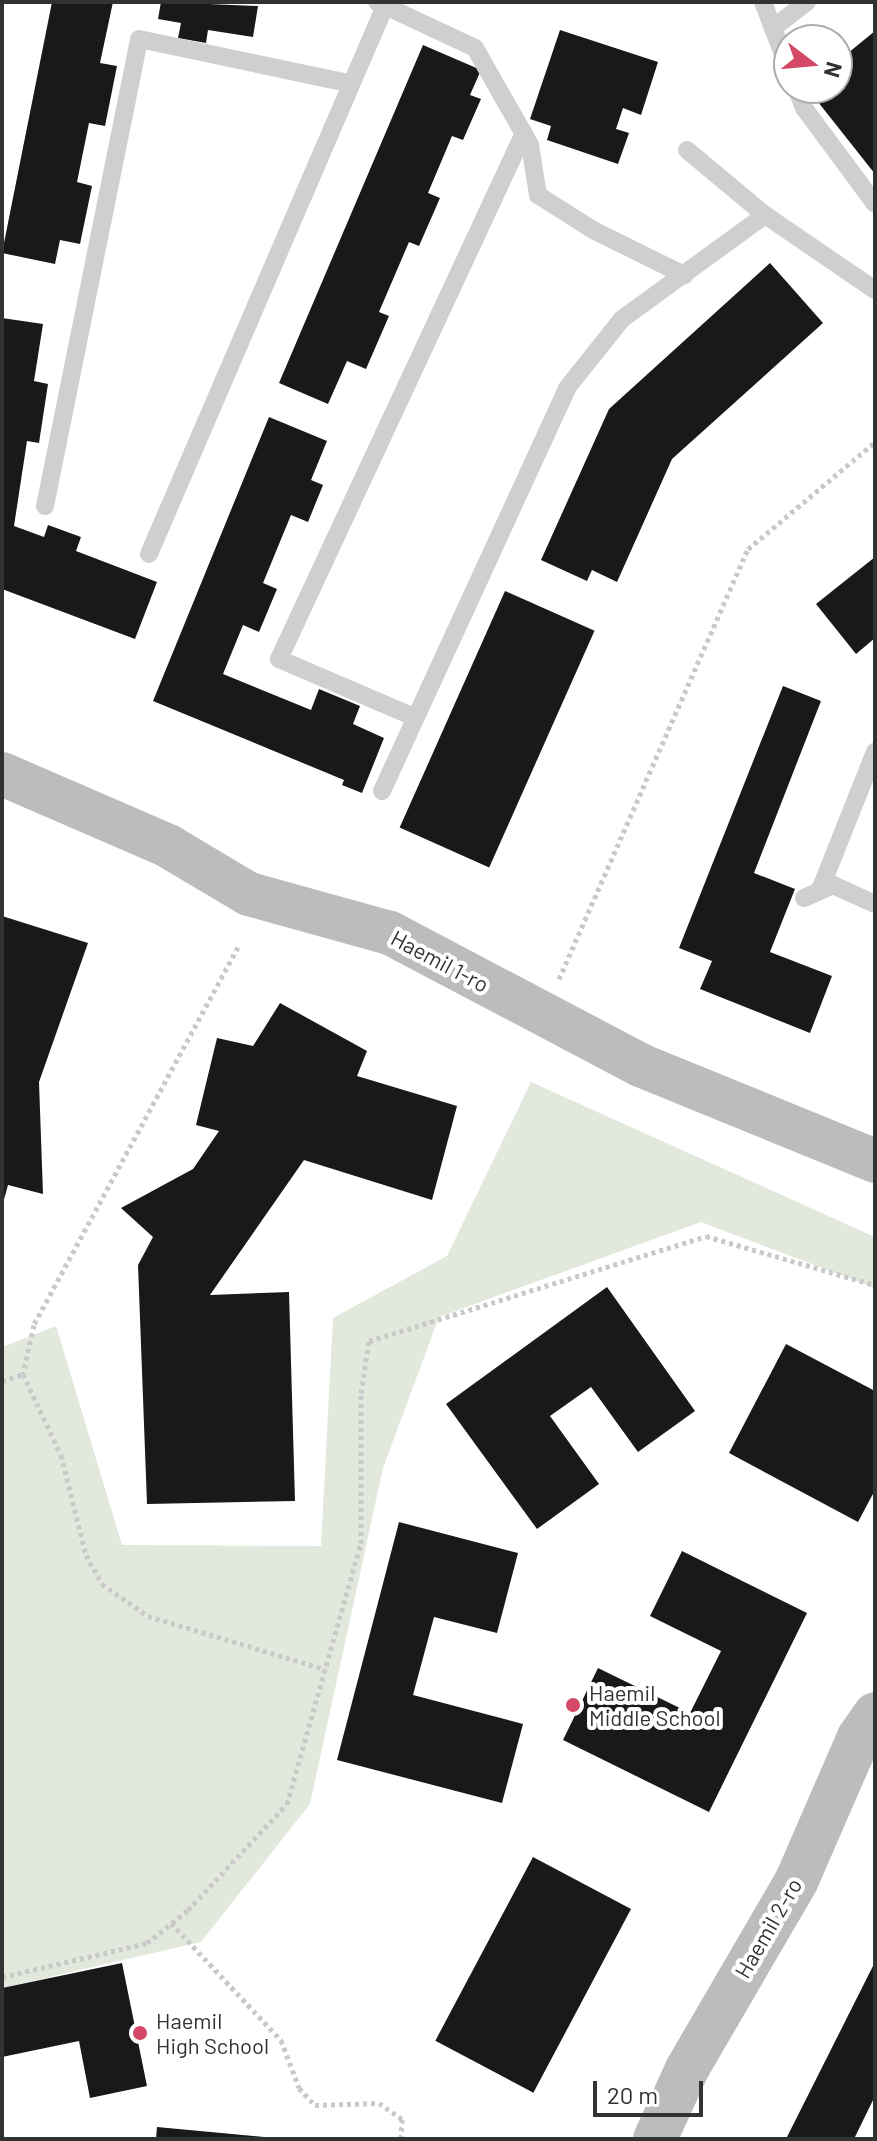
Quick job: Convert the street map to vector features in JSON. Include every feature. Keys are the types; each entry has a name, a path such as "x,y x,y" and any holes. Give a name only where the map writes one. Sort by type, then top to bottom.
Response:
{"street":[{"name":"Haemil 1-ro","path":"2,774 168,846 249,894 390,933 640,1065 875,1161"},
{"name":"Haemil 2-ro","path":"655,2139 687,2069 796,1882 859,1737 875,1714"}],"lane":[{"path":"763,2 773,28"},
{"path":"778,24 807,2"},
{"path":"149,554 381,4 475,48 524,133 538,195 684,275"},
{"path":"45,506 139,39 348,83"},
{"path":"802,104 875,204"},
{"path":"414,717 279,659 524,133"},
{"path":"687,150 765,215 875,290"},
{"path":"382,791 567,388 622,319 765,215"},
{"path":"875,752 812,894 833,885 875,904"}],"path":[{"path":"543,1016 748,549 875,442"},
{"path":"238,947 34,1325 23,1374 61,1455 86,1555 102,1584 148,1616 325,1669"},
{"path":"2,1977 147,1943 171,1923 287,1804 361,1543 361,1393 369,1341 706,1236 875,1285"},
{"path":"2,1381 23,1374"},
{"path":"171,1923 281,2040 299,2088 315,2105 379,2103 402,2119 401,2139"}],"shaded area":[{"path":"531,1082 875,1237 875,1288 701,1222 439,1317 383,1468 310,1804 201,1942 2,1988 2,1347 56,1326 122,1545 321,1546 333,1318 447,1256"}],"building":[{"path":"52,2 113,2 100,63 117,66 105,126 89,123 77,182 92,186 80,244 60,240 55,264 2,253"},
{"path":"161,2 258,6 253,37 208,30 206,43 178,38 181,23 158,19"},
{"path":"560,30 658,62 641,115 623,108 616,129 629,133 618,164 547,140 551,126 530,119"},
{"path":"875,31 875,174 820,104 853,104 853,49"},
{"path":"423,45 481,70 470,95 481,99 463,140 452,136 428,193 440,198 419,246 409,242 379,312 389,316 366,369 347,361 328,404 279,383"},
{"path":"770,263 823,323 672,459 617,582 592,570 587,581 541,560 609,409"},
{"path":"2,318 43,324 34,381 48,384 39,443 27,441 14,526 44,537 48,525 81,537 76,551 157,582 135,639 2,589"},
{"path":"269,417 327,441 311,480 323,485 308,522 291,515 263,583 277,589 259,632 243,625 223,674 311,710 319,689 360,706 353,724 384,738 362,793 342,785 344,780 153,701"},
{"path":"875,557 875,638 856,654 816,604"},
{"path":"505,591 595,631 489,867 400,828"},
{"path":"783,686 821,701 754,873 795,889 770,952 832,976 810,1033 700,989 712,961 679,948"},
{"path":"2,916 88,943 39,1082 43,1194 8,1185 3,1203"},
{"path":"280,1003 367,1051 357,1076 457,1106 432,1200 304,1160 210,1295 289,1292 295,1501 147,1504 138,1265 153,1237 121,1208 193,1169 219,1131 196,1125 217,1038 253,1046"},
{"path":"607,1287 695,1411 638,1452 591,1387 550,1416 599,1484 537,1529 446,1404"},
{"path":"786,1344 875,1391 875,1490 858,1522 729,1453"},
{"path":"399,1522 518,1553 497,1633 434,1617 413,1695 523,1724 502,1803 337,1760"},
{"path":"682,1551 807,1613 709,1812 563,1740 598,1668 690,1713 721,1651 650,1616"},
{"path":"533,1857 631,1909 533,2093 435,2041"},
{"path":"875,1962 875,2096 854,2139 786,2139"},
{"path":"122,1963 147,2086 90,2098 79,2041 2,2057 2,1988"},
{"path":"157,2127 264,2137 264,2139 156,2139"}],"place":[{"name":"Haemil Middle School","path":"573,1705"},
{"name":"Haemil High School","path":"140,2033"}]}
